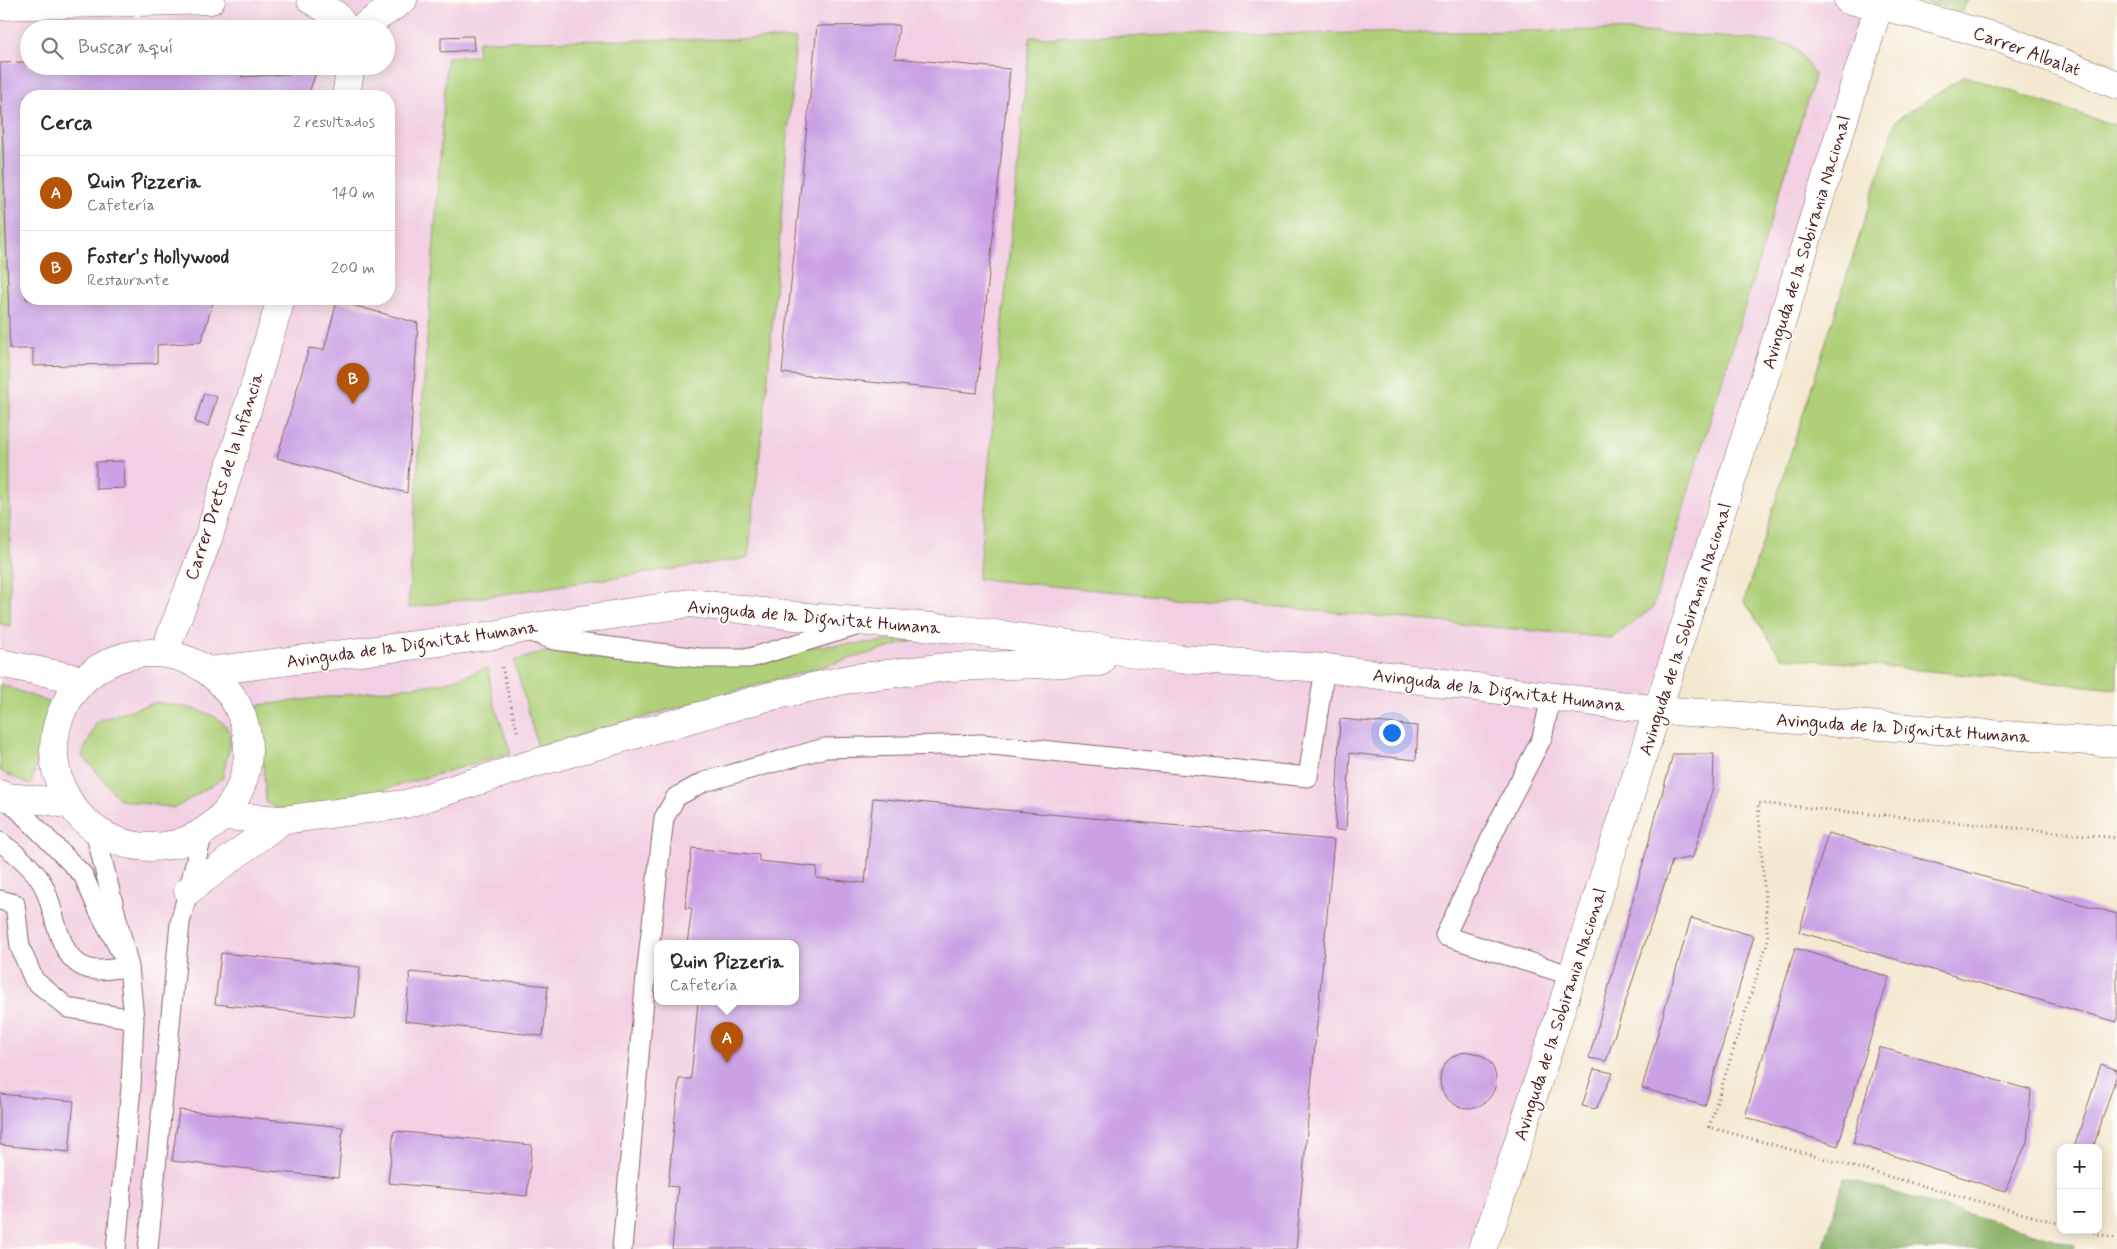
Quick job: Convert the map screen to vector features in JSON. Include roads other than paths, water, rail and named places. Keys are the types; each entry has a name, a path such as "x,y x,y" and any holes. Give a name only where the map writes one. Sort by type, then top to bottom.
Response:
{"street":[{"path":"0,6 211,0"},
{"path":"311,0 336,15 340,20"},
{"path":"373,20 403,0"},
{"name":"Carrer Albalat","path":"1848,0 1879,5 2007,40 2117,85"},
{"name":"Avinguda de la Sobirania Nacional","path":"1482,1249 1493,1221 1659,710 1767,370 1879,5"},
{"path":"347,90 350,75"},
{"name":"Carrer Drets de la Infancia","path":"168,653 169,640 209,536 279,305"},
{"name":"Avinguda de la Dignitat Humana","path":"209,671 495,635 522,629 692,603 795,616 957,629 1181,659 1324,668 1659,710 2117,743"},
{"path":"137,653 168,653 189,660 209,671 232,694 245,724 248,757 240,789 213,825 177,844 148,848 121,843 95,831 71,806 58,781 54,754 56,727 66,701 83,680 108,662 137,653"},
{"name":"Avinguda de la Dignitat Humana","path":"213,825 282,820 406,804 525,766 767,697 854,678 947,667 1181,659"},
{"path":"0,663 83,680"},
{"path":"3,795 51,801 71,806"},
{"name":"Avinguda de la Dignitat Humana","path":"188,891 282,820"}],"lane":[{"path":"522,629 554,640 699,658 750,658 869,622"},
{"path":"622,1249 646,976 664,818 676,798 704,782 825,748 982,744 1308,777 1324,668"},
{"path":"1551,697 1542,738 1500,819 1445,936 1573,976"},
{"path":"3,795 83,875 99,911 129,967"},
{"path":"148,1249 180,923 188,891 213,825"},
{"path":"95,831 129,967 134,1019 131,1087 116,1249"},
{"path":"0,842 33,870 37,876 45,889 62,943 76,963 96,970 129,967"},
{"path":"0,900 15,904 20,947 34,980 68,1008 134,1019"}],"place":[{"name":"Foster's Hollywood","path":"353,404"},
{"name":"Quin Pizzeria","path":"727,1063"}]}
